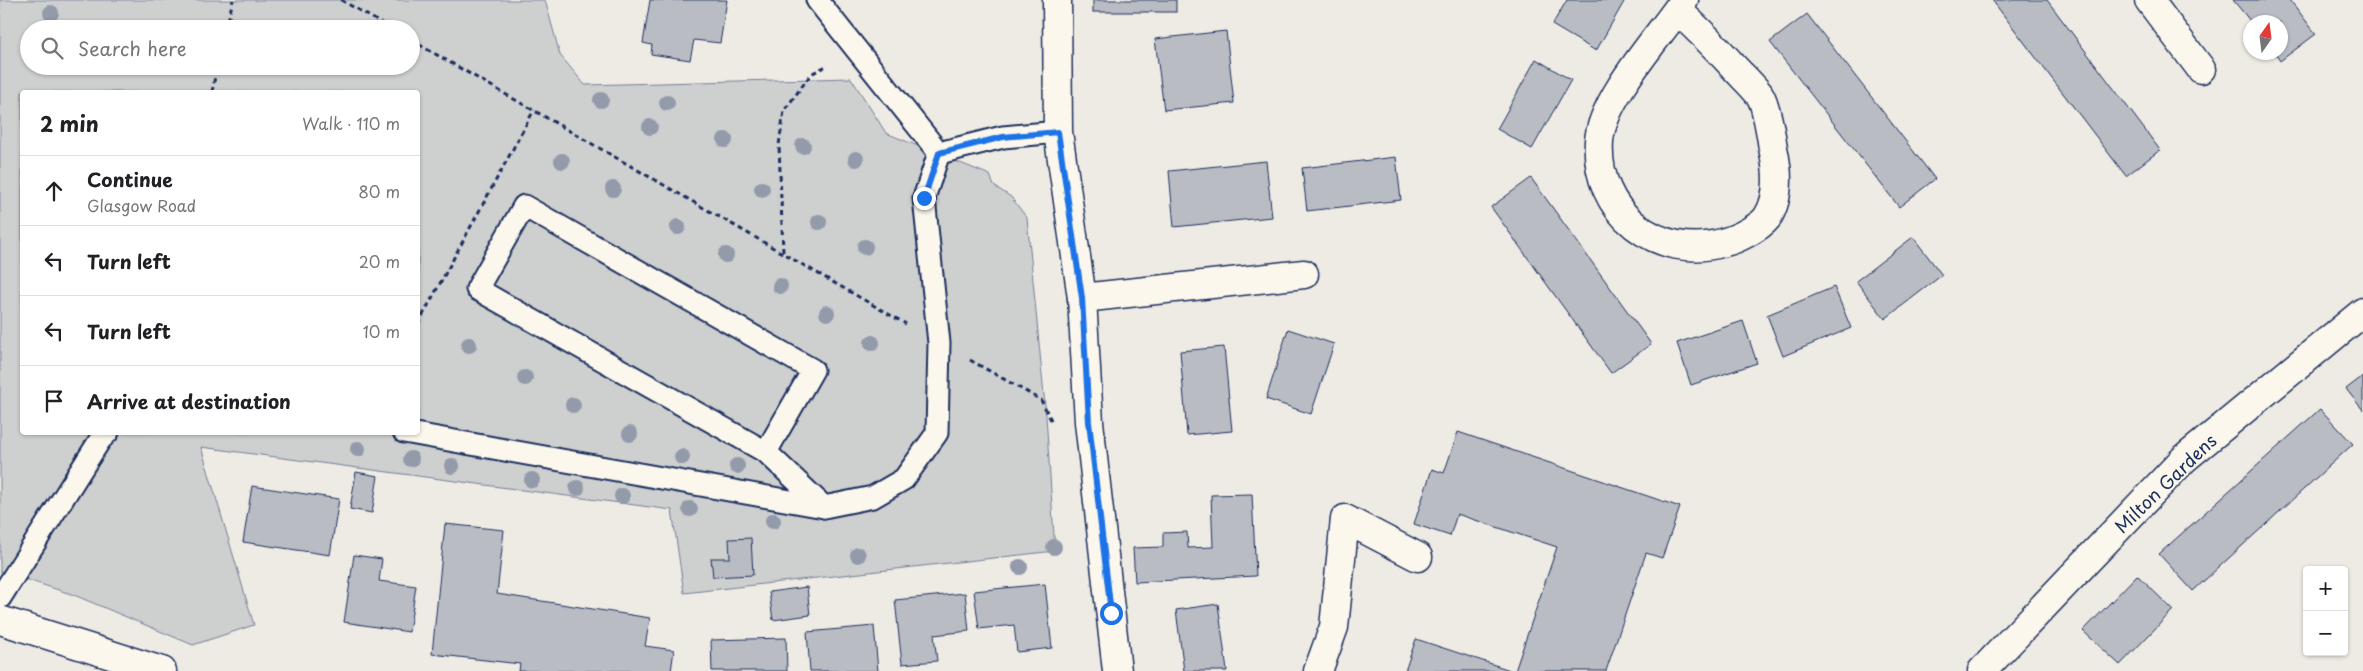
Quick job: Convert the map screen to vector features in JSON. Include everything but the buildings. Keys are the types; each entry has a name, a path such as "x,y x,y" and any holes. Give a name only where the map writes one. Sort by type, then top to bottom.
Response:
{"street":[{"path":"1057,0 1058,132 1082,298 1089,422 1117,671"},
{"path":"2149,0 2201,69"},
{"path":"1681,5 1760,95 1777,168 1776,192 1766,218 1740,238 1707,248 1666,244 1636,228 1614,203 1601,174 1599,140 1608,108 1681,5"},
{"path":"1082,298 1304,274"},
{"name":"Milton Gardens","path":"1982,671 2184,459 2363,312"},
{"path":"1318,671 1334,627 1345,519 1418,557"},
{"path":"0,620 162,671"}],"lane":[{"path":"817,0 939,153"},
{"path":"939,153 1003,137 1058,132"},
{"path":"420,435 824,507 873,498 904,479 936,433 939,343 924,198 939,153"},
{"path":"766,452 812,370 524,206 477,289 766,452 824,507"},
{"path":"0,598 105,435"}],"path":[{"path":"228,20 233,0"},
{"path":"341,0 376,20"},
{"path":"420,45 1041,400 1054,425"},
{"path":"783,252 779,145 784,111 811,74 856,51"},
{"path":"212,90 215,75"},
{"path":"420,320 534,110"}],"shaded area":[{"path":"0,0 545,0 560,55 585,85 851,78 886,133 990,175 994,186 1011,197 1027,218 1046,416 1055,551 684,593 672,510 201,447 254,625 193,645 74,595 0,571"}],"route":[{"path":"924,198 939,153 1003,137 1058,132 1082,298 1089,422 1111,613"}]}
